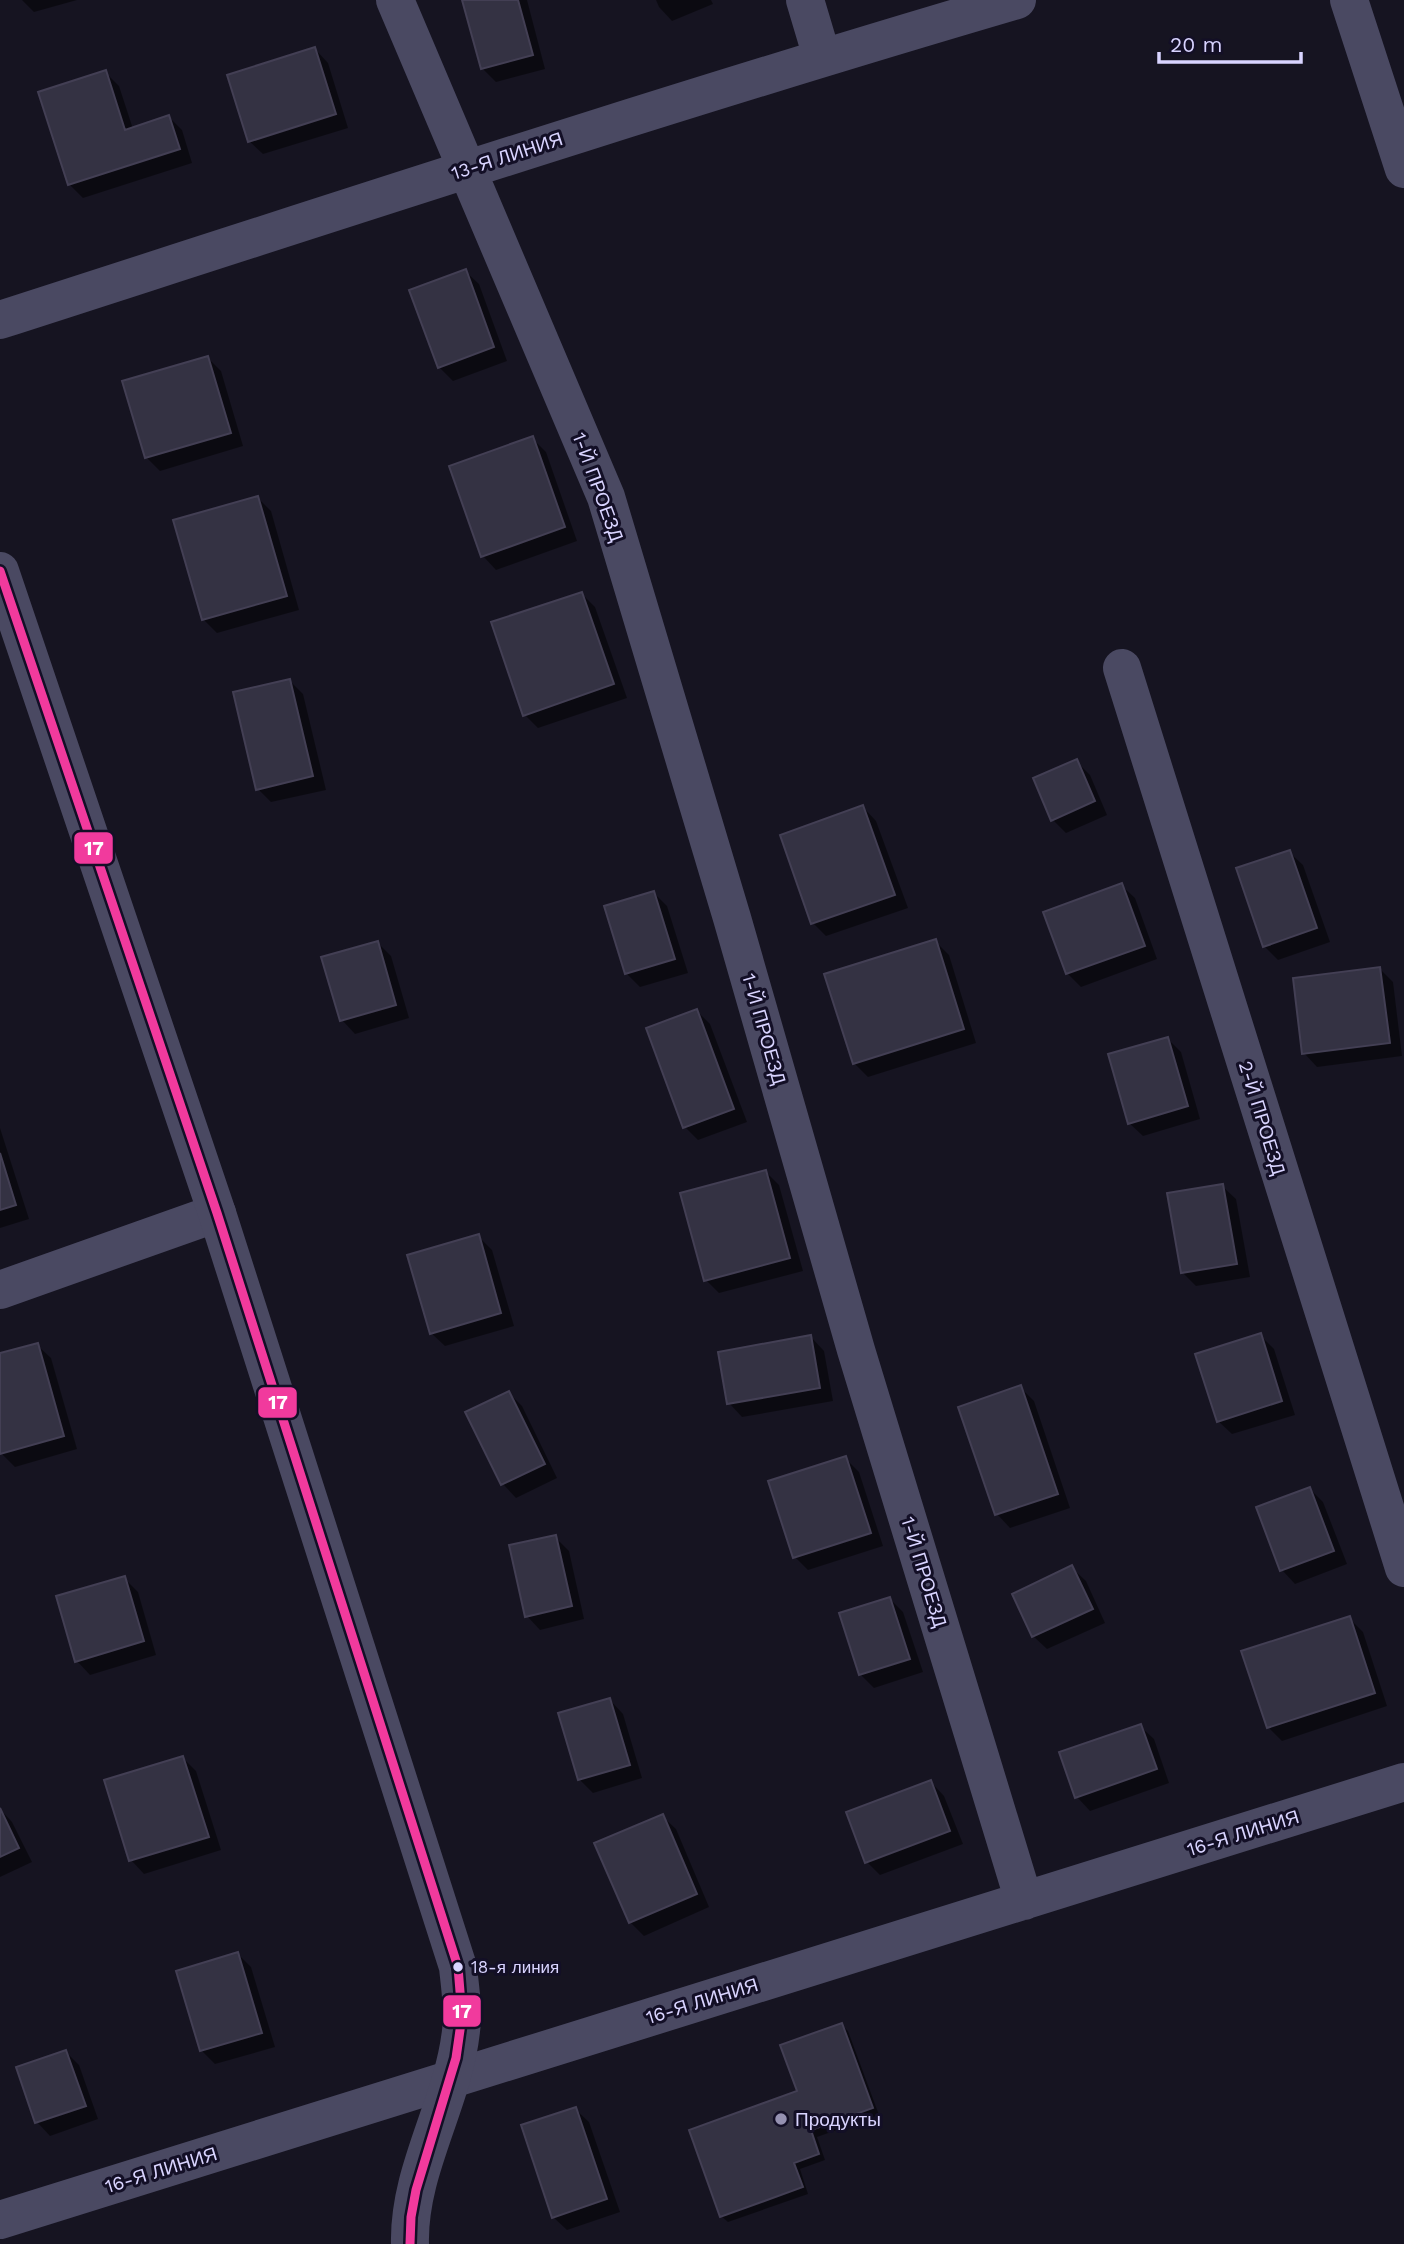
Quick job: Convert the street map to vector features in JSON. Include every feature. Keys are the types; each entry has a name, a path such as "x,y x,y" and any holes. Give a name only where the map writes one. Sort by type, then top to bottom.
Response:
{"street":[{"name":"1-Й ПРОЕЗД","path":"395,0 606,497 728,905 856,1350 1024,1901"},
{"path":"805,0 822,57"},
{"name":"13-Я ЛИНИЯ","path":"0,320 822,57 1017,0"},
{"path":"1349,0 1404,169"},
{"path":"0,571 217,1213 458,1967 462,2030 450,2079 418,2178 410,2226 410,2244"},
{"name":"2-Й ПРОЕЗД","path":"1122,668 1404,1568"},
{"path":"0,1290 217,1213"},
{"name":"16-Я ЛИНИЯ","path":"0,2220 1404,1782"}],"building":[{"path":"462,0 518,0 533,55 481,69"},
{"path":"315,47 336,114 248,142 227,75"},
{"path":"106,70 125,130 169,115 180,149 68,185 38,92"},
{"path":"466,269 494,347 438,368 409,290"},
{"path":"208,356 231,433 145,458 122,381"},
{"path":"533,436 565,527 481,557 449,466"},
{"path":"258,496 287,596 202,620 173,520"},
{"path":"582,592 614,684 523,716 491,622"},
{"path":"290,679 313,776 256,790 233,692"},
{"path":"1077,759 1095,801 1051,821 1033,778"},
{"path":"863,805 895,895 811,924 780,835"},
{"path":"1290,850 1317,928 1263,947 1236,868"},
{"path":"1122,883 1145,946 1066,974 1043,912"},
{"path":"654,891 675,959 625,974 604,906"},
{"path":"936,939 964,1029 853,1064 824,974"},
{"path":"378,941 396,1005 340,1021 321,957"},
{"path":"1380,967 1390,1043 1302,1054 1293,978"},
{"path":"697,1009 734,1109 683,1128 646,1028"},
{"path":"1168,1037 1188,1106 1128,1124 1108,1054"},
{"path":"0,1153 16,1205 0,1210"},
{"path":"766,1170 790,1258 704,1281 680,1193"},
{"path":"1223,1184 1237,1264 1181,1273 1167,1193"},
{"path":"479,1234 501,1313 430,1334 407,1255"},
{"path":"1261,1333 1282,1401 1217,1422 1195,1354"},
{"path":"811,1335 820,1388 727,1404 718,1352"},
{"path":"38,1343 64,1436 0,1454 0,1353"},
{"path":"1021,1385 1058,1494 995,1515 958,1407"},
{"path":"509,1391 545,1464 501,1485 465,1412"},
{"path":"846,1456 871,1533 793,1558 768,1481"},
{"path":"1310,1487 1334,1551 1280,1571 1256,1507"},
{"path":"556,1535 572,1606 525,1617 509,1545"},
{"path":"1072,1565 1093,1609 1032,1637 1012,1594"},
{"path":"125,1576 144,1641 75,1662 56,1596"},
{"path":"890,1597 910,1659 859,1675 839,1613"},
{"path":"1350,1616 1375,1693 1267,1728 1241,1651"},
{"path":"610,1698 630,1765 578,1780 558,1713"},
{"path":"1141,1724 1157,1769 1075,1798 1059,1752"},
{"path":"183,1756 209,1837 129,1861 104,1780"},
{"path":"931,1780 950,1831 865,1863 846,1812"},
{"path":"0,1808 19,1848 0,1857"},
{"path":"663,1814 697,1894 629,1923 594,1843"},
{"path":"238,1952 262,2033 200,2051 176,1971"},
{"name":"Продукты","path":"842,2023 873,2108 811,2130 819,2154 794,2163 803,2187 720,2217 689,2130 797,2091 780,2045"},
{"path":"66,2050 86,2106 35,2123 16,2067"},
{"path":"576,2107 607,2199 552,2218 521,2125"}],"transit line":[{"name":"17","path":"0,571 217,1213 458,1967 462,2016 456,2058 416,2190 410,2244"}],"place":[{"name":"18-я линия","path":"458,1967"},
{"name":"Продукты","path":"781,2119"}]}
